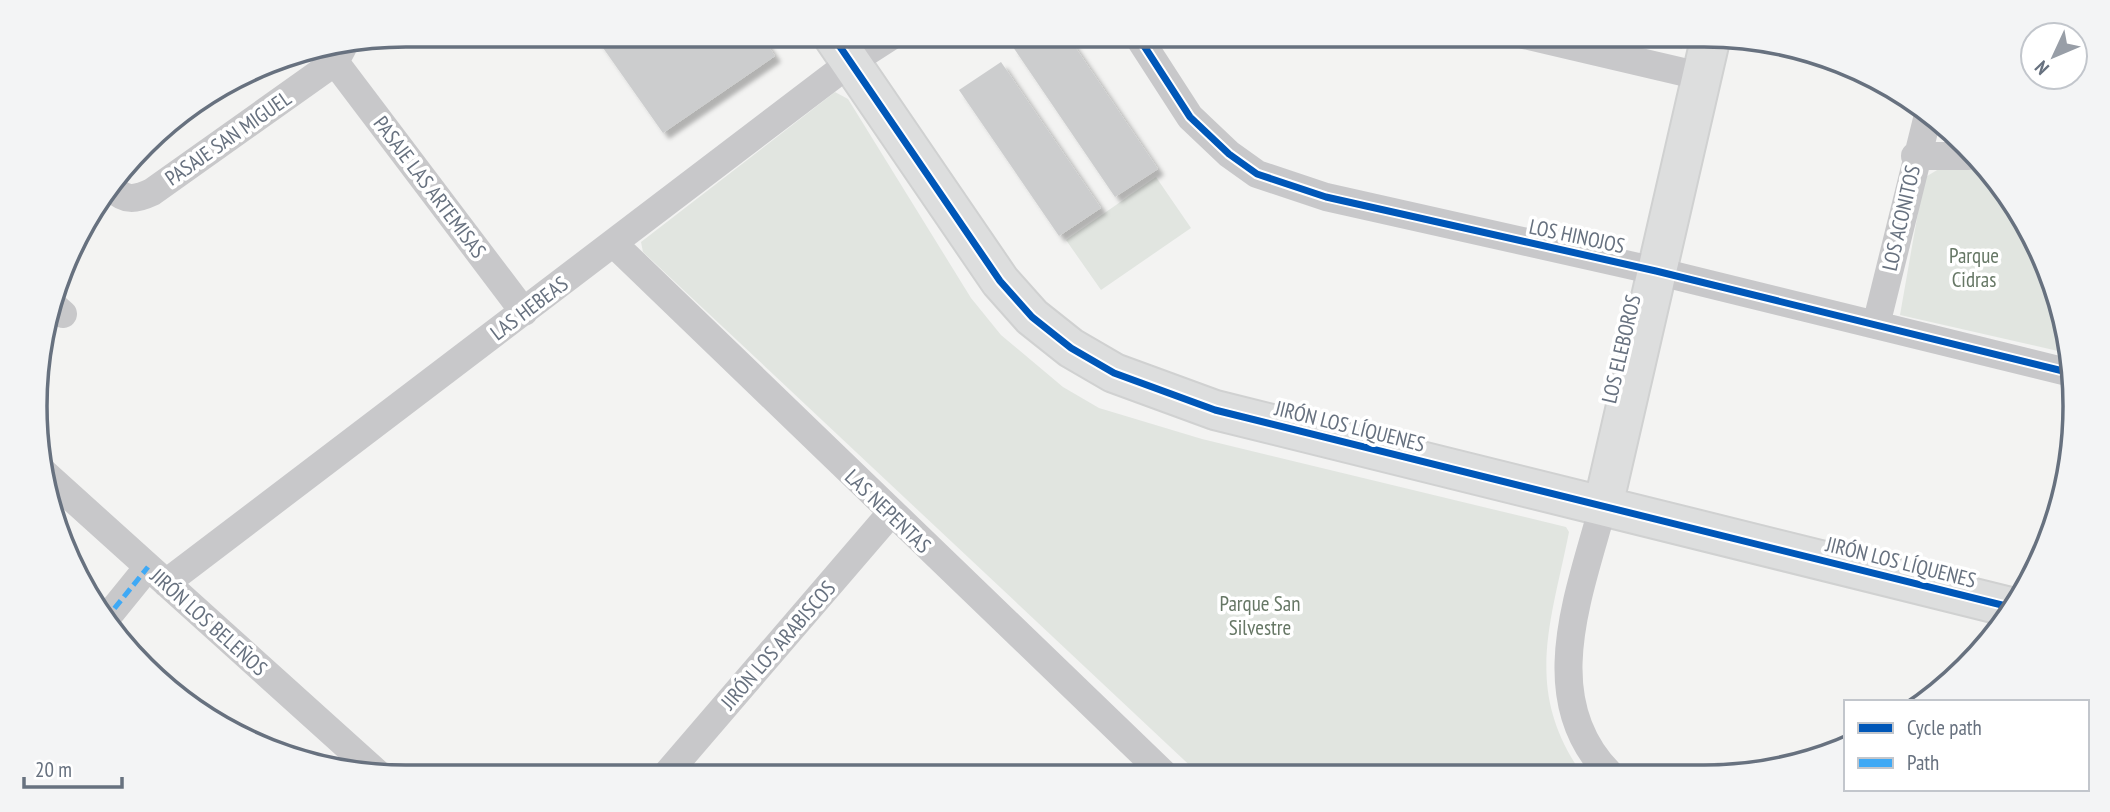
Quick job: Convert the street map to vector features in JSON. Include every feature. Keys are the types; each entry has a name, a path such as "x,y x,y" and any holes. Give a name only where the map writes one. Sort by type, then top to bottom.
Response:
{"street":[{"name":"LOS HINOJOS","path":"1145,47 1190,117 1229,154 1257,174 1326,197 1656,271 2061,371"},
{"path":"1576,47 1700,76"},
{"name":"LOS ELEBOROS","path":"1603,765 1588,745 1569,694 1566,668 1573,620 1603,506 1708,47"},
{"name":"LAS HEBEAS","path":"113,613 157,575 524,312 614,244 841,48"},
{"name":"JIRÓN LOS LÍQUENES","path":"841,48 1000,281 1032,317 1082,355 1114,373 1215,410 2002,605"},
{"name":"PASAJE SAN MIGUEL","path":"117,194 122,198 138,199 340,54"},
{"name":"PASAJE LAS ARTEMISAS","path":"340,54 524,312"},
{"name":"LOS ACONITOS","path":"1876,325 1925,123"},
{"path":"1915,156 1962,156"},
{"name":"LAS NEPENTAS","path":"614,244 1150,765"},
{"name":"JIRÓN LOS BELEÑOS","path":"56,483 365,763"},
{"name":"JIRÓN LOS ARABISCOS","path":"674,765 891,513"}],"green space":[{"name":"Parque San Silvestre","path":"835,92 848,99 971,298 1001,335 1063,387 1099,408 1202,439 1566,527 1569,532 1550,626 1547,685 1553,714 1564,743 1577,765 1189,765 643,252 641,242"},
{"name":"Parque Cidras","path":"1942,167 1973,168 1989,188 2026,247 2051,313 2059,351 1900,315 1924,178"},
{"path":"1156,177 1191,228 1101,290 1066,240"}],"building":[{"path":"602,47 769,47 775,56 663,133"},
{"path":"1013,47 1075,47 1158,169 1115,197"},
{"path":"1001,62 1101,208 1059,236 959,90"}],"marked path":[{"path":"112,611 148,567"}],"cycle path":[{"path":"840,47 1000,281 1032,317 1071,348 1114,373 1215,410 2002,605"},
{"path":"1145,47 1190,117 1229,154 1257,174 1326,197 1656,271 2061,371"}]}
